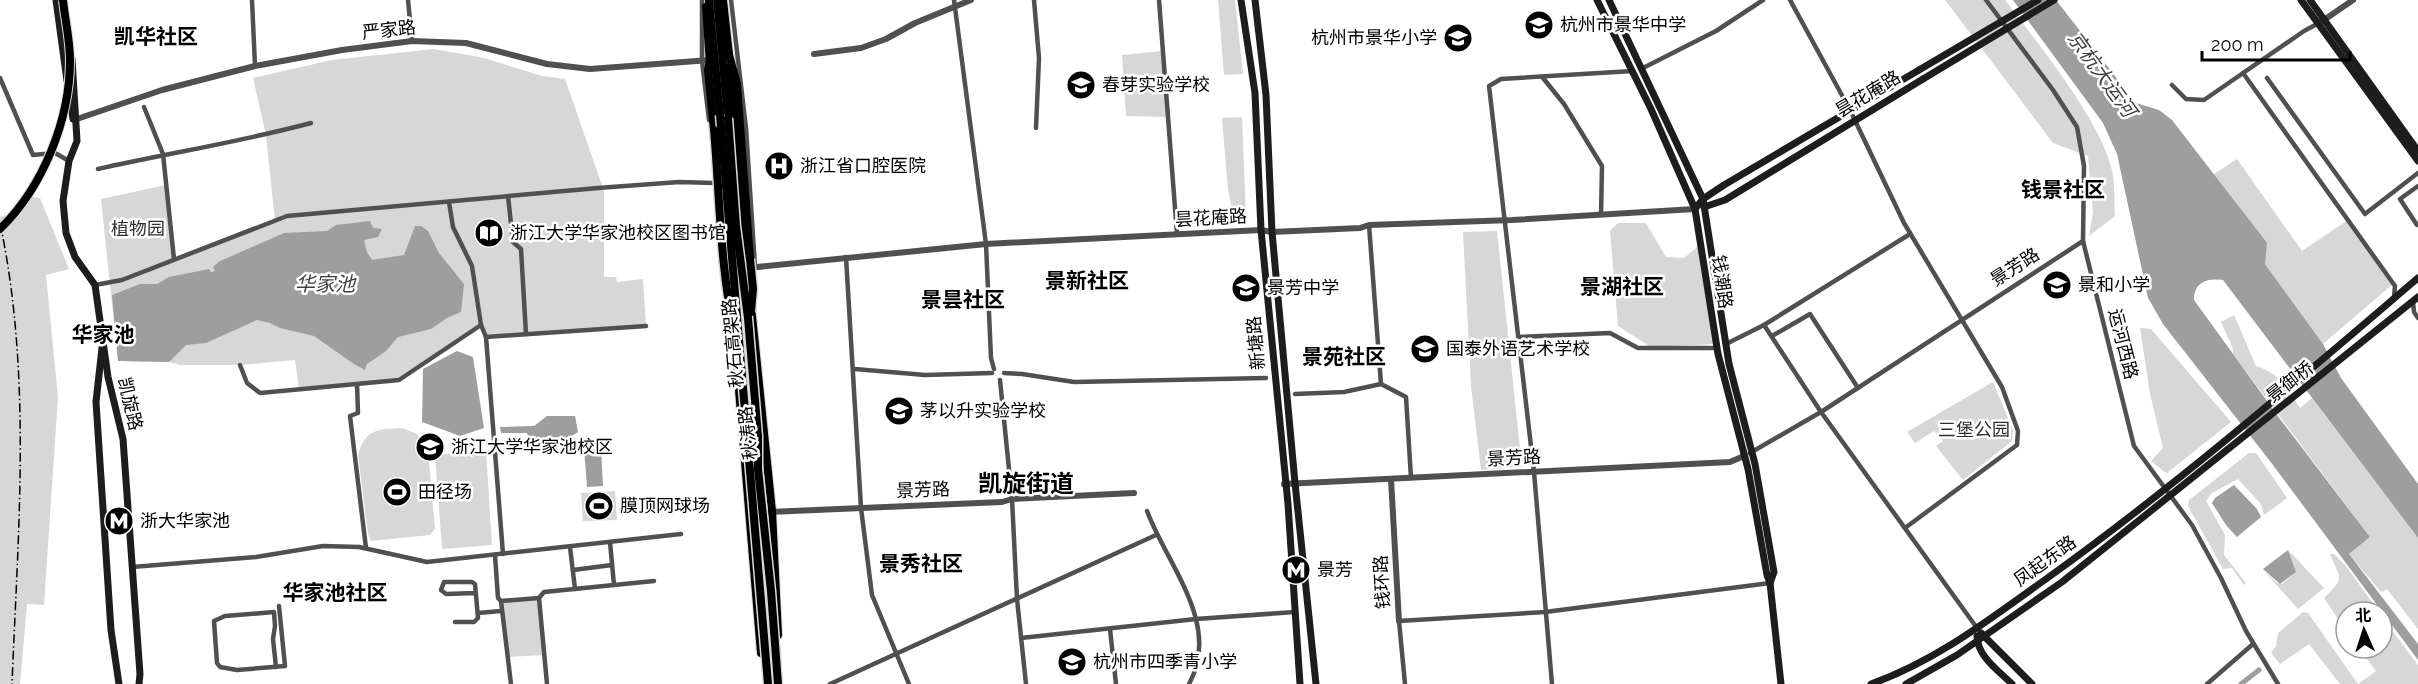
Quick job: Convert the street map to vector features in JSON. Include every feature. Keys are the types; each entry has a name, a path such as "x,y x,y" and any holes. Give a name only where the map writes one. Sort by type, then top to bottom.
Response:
{"highway":[{"name":"秋石高架路","path":"705,0 741,366 766,684"},
{"name":"秋石高架路","path":"717,0 779,684"},
{"path":"728,51 737,84 753,289 749,337"},
{"path":"706,60 714,130 726,287 741,366"}],"main road":[{"path":"56,0 77,141"},
{"path":"0,229 20,206 46,161 63,112 70,57 65,0"},
{"name":"凯旋路","path":"65,0 77,119 77,141 69,161 63,201 66,233 75,257 95,285 108,377 123,439 136,593 139,684"},
{"name":"秋涛路","path":"705,0 706,60 766,684"},
{"name":"秋涛路","path":"725,0 742,224 751,268 772,511 779,684"},
{"name":"新塘路","path":"1241,0 1255,93 1261,230 1284,484 1288,504 1300,684"},
{"name":"新塘路","path":"1255,0 1266,95 1272,232 1294,483 1316,684"},
{"name":"钱潮路","path":"1598,0 1695,209 1717,348 1744,456 1770,583 1782,684"},
{"name":"钱潮路","path":"1609,0 1643,68 1704,202 1726,344 1752,452 1774,572 1770,583"},
{"name":"昙花庵路","path":"1695,209 1850,110 2038,0"},
{"name":"昙花庵路","path":"1704,202 1725,200 1854,119 2054,0"},
{"path":"2301,0 2322,21 2418,151"},
{"path":"2310,0 2418,161"},
{"path":"2393,299 2418,278"},
{"name":"景御桥","path":"2224,442 2393,299"},
{"path":"2402,311 2415,299"},
{"name":"景御桥","path":"2230,449 2402,311"},
{"path":"103,339 96,402 111,630 119,684"},
{"name":"凤起东路","path":"1871,684 1932,658 1977,628 2085,550 2224,442"},
{"name":"凤起东路","path":"1906,684 1977,641 2062,582 2230,449"},
{"path":"1977,628 2032,684"},
{"path":"1977,628 1977,641 1985,658 2012,684"}],"street":[{"path":"252,0 255,66"},
{"path":"408,0 412,41"},
{"path":"731,0 746,128 751,268"},
{"path":"814,54 861,48 886,39 955,3 971,0"},
{"path":"1034,0 1039,58 1036,128"},
{"path":"1160,0 1177,234"},
{"path":"1643,68 1716,31 1763,0"},
{"path":"1790,0 1850,110 1910,234 2002,387 2018,431 2017,445 1905,528"},
{"name":"运河西路","path":"1986,0 2053,90 2077,127 2084,166 2083,241 2134,446 2192,525 2253,644 2278,684"},
{"path":"2172,85 2183,97 2198,101 2204,100 2353,0"},
{"path":"955,3 986,244 993,379 1000,380"},
{"name":"严家路","path":"77,119 162,90 255,66 315,54 412,41 466,43 547,64 573,68 617,68 706,60"},
{"path":"706,60 721,254 728,270"},
{"path":"1552,684 1534,472 1489,86 1501,79 1633,72"},
{"path":"2243,73 2395,286 2406,288"},
{"path":"0,78 33,155 55,153 69,161"},
{"path":"1543,78 1564,104 1602,166 1601,215"},
{"path":"2267,78 2365,214 2418,173"},
{"path":"144,108 163,154 174,259"},
{"path":"98,169 163,154 266,135 311,123"},
{"path":"95,285 122,279 287,216 667,183 714,183"},
{"path":"2417,225 2400,200 2418,186"},
{"path":"508,196 513,242 521,249 526,334"},
{"path":"448,202 453,227 472,266 481,325 486,337 503,554"},
{"name":"昙花庵路","path":"728,270 986,244 1261,230 1272,232 1360,228 1369,225 1695,209"},
{"path":"1369,225 1381,384"},
{"path":"1726,344 1764,325 1910,234"},
{"name":"景芳路","path":"1284,484 1730,462 1752,452 1821,412 2083,241"},
{"path":"846,257 855,369 861,508 872,595 909,684"},
{"path":"2393,299 2395,286"},
{"path":"2415,299 2414,312 2418,318"},
{"path":"2402,311 2414,312"},
{"path":"1772,336 1810,314 1858,388"},
{"path":"240,364 246,383 260,393 399,380 481,325"},
{"path":"1764,325 1821,412 1977,628"},
{"path":"486,337 646,326"},
{"path":"1518,337 1610,333 1638,348 1717,348"},
{"path":"855,369 925,375 1002,370 1004,373 1074,382 1266,378"},
{"path":"1004,373 1000,380 1026,684"},
{"path":"357,384 358,412 350,416 366,548"},
{"path":"1295,394 1344,392 1381,384 1406,397 1411,478"},
{"name":"钱环路","path":"1391,479 1405,684"},
{"name":"景芳路","path":"748,513 1002,502 1011,499 1134,492"},
{"path":"1147,511 1156,535 1165,548 1190,600 1196,620 1199,641 1198,664 1189,684"},
{"path":"132,567 256,557 323,546 366,548 427,562 681,534"},
{"path":"830,684 1156,535"},
{"path":"610,542 614,585"},
{"path":"570,547 575,589"},
{"path":"495,555 498,598 501,601 507,637 511,684"},
{"path":"573,570 612,565"},
{"path":"456,622 477,621 476,593 472,582 448,581 442,586 441,590 446,594 476,593"},
{"path":"547,684 539,598 544,592 654,581"},
{"path":"1399,621 1545,612 1770,583"},
{"path":"501,601 539,598"},
{"path":"276,667 273,639 274,612 225,616 214,621 217,663 220,667 237,670 276,667 285,666 279,606"},
{"path":"478,613 501,611"},
{"path":"1021,638 1295,612"},
{"path":"1110,629 1116,684"},
{"path":"2207,684 2253,644"}],"green space":[{"path":"1218,0 1235,0 1243,74 1224,75"},
{"path":"1945,0 2005,0 2068,84 2083,108 2107,154 2113,175 2114,190 2115,216 2089,236 2093,212 2088,156 2053,143"},
{"name":"植物园","path":"434,49 484,58 542,76 565,79 604,191 604,277 616,277 617,282 643,279 646,326 486,337 481,325 399,380 299,389 295,360 240,365 180,365 169,362 118,361 101,199 166,185 174,259 275,221 266,135 253,78 332,60"},
{"path":"1162,51 1166,117 1126,116 1122,55"},
{"path":"1242,117 1246,215 1235,223 1228,190 1222,118"},
{"path":"2237,159 2302,251 2348,220 2394,283 2323,344 2265,264 2214,174"},
{"path":"31,196 40,198 69,269 46,275 58,397 44,605 27,604 20,684 0,684 0,217 9,214"},
{"path":"1618,223 1646,223 1666,257 1684,258 1702,243 1715,344 1651,347 1618,326 1610,231"},
{"path":"1497,231 1522,467 1481,470 1471,386 1463,232"},
{"path":"2234,315 2256,366 2277,377 2300,408 2312,398 2418,538 2418,629 2387,589 2381,592 2349,554 2370,537 2233,354 2221,322"},
{"path":"2140,328 2151,329 2231,422 2167,473 2151,461 2163,448 2150,394"},
{"name":"三堡公园","path":"1993,382 2013,430 2012,441 1963,480 1936,446 1943,441 1934,431 1915,443 1907,432"},
{"name":"田径场","path":"402,428 417,434 428,450 435,529 430,535 371,541 368,534 358,455 364,440 369,435 379,430"},
{"path":"486,451 492,545 442,549 435,455"},
{"path":"2249,453 2256,453 2287,498 2264,515 2261,504 2238,479 2212,493 2206,501 2225,535 2224,555 2246,583 2244,585 2232,568 2223,569 2188,506 2189,500"},
{"name":"膜顶网球场","path":"615,491 617,520 583,521 581,493"},
{"path":"2288,550 2324,588 2298,609 2263,570 2277,583 2282,584 2296,572"},
{"path":"2330,554 2334,554 2346,566 2370,600 2334,600 2334,613 2324,598 2336,586 2338,573"},
{"path":"539,598 544,655 508,657 501,601"},
{"path":"2303,612 2308,613 2334,650 2334,660 2341,660 2358,684 2340,684 2309,644 2280,664 2271,653 2276,646 2278,633"},
{"path":"2394,633 2418,665 2418,684 2358,684 2376,671 2368,660 2394,660"}],"water":[{"name":"京杭大运河","path":"2013,0 2056,0 2136,103 2159,110 2172,120 2267,243 2265,264 2323,344 2341,378 2418,484 2418,538 2223,280 2202,282 2199,285 2194,300 2280,419 2370,537 2349,554 2384,600 2373,600 2273,465 2163,324 2148,298 2117,154 2103,123"},
{"name":"华家池","path":"370,221 373,228 382,229 378,237 364,240 372,260 404,255 415,226 421,226 428,231 439,253 464,284 461,312 431,329 398,337 386,351 367,364 365,370 314,336 257,320 206,343 186,345 169,362 118,361 112,295 140,284 157,284 169,277 209,269 211,272 215,271 213,267 220,261 284,233 327,231 336,225"},
{"path":"457,351 473,357 484,428 460,436 422,422 423,369"},
{"path":"547,416 575,416 578,432 557,446 530,445 527,433 501,433 500,427 534,426"},
{"path":"601,448 603,486 587,487 584,449"},
{"path":"2234,485 2257,509 2261,517 2237,537 2212,503 2215,498"},
{"path":"2288,550 2296,572 2280,584 2263,569"},
{"path":"2394,613 2418,644 2418,660 2394,628"}],"waterway":[{"path":"2241,684 2259,670"}],"railway":[{"path":"0,223 10,280 19,395 19,511 12,684"}],"place":[{"name":"杭州市景华中学","path":"1539,25"},
{"name":"杭州市景华小学","path":"1458,38"},
{"name":"春芽实验学校","path":"1081,85"},
{"name":"浙江省口腔医院","path":"779,166"},
{"name":"浙江大学华家池校区图书馆","path":"489,233"},
{"name":"景和小学","path":"2057,285"},
{"name":"景芳中学","path":"1246,288"},
{"name":"国泰外语艺术学校","path":"1425,349"},
{"name":"茅以升实验学校","path":"899,411"},
{"name":"浙江大学华家池校区","path":"430,447"},
{"name":"田径场","path":"397,492"},
{"name":"膜顶网球场","path":"599,506"},
{"name":"浙大华家池","path":"119,521"},
{"name":"景芳","path":"1296,570"},
{"name":"杭州市四季青小学","path":"1072,662"}],"district":[{"name":"凯华社区","path":"156,37"},
{"name":"钱景社区","path":"2063,190"},
{"name":"景新社区","path":"1087,281"},
{"name":"景湖社区","path":"1622,287"},
{"name":"景昙社区","path":"963,300"},
{"name":"华家池","path":"103,335"},
{"name":"景苑社区","path":"1344,357"},
{"name":"凯旋街道","path":"1026,484"},
{"name":"景秀社区","path":"921,564"},
{"name":"华家池社区","path":"335,593"}]}
